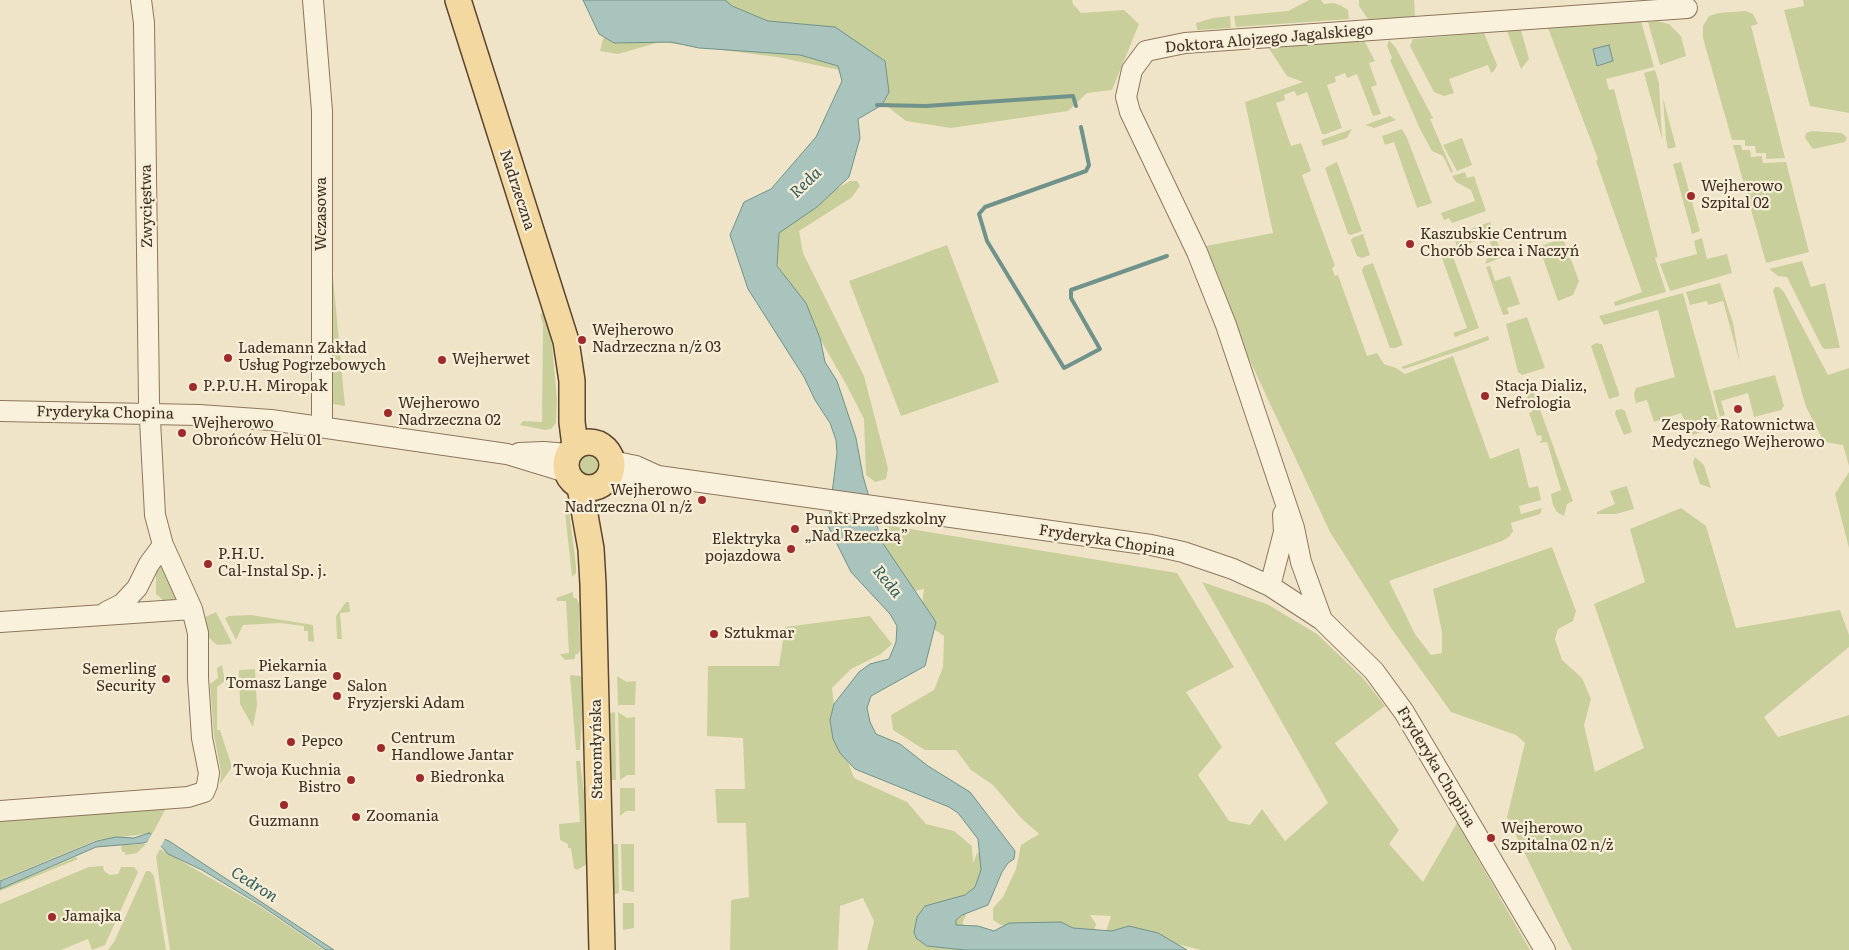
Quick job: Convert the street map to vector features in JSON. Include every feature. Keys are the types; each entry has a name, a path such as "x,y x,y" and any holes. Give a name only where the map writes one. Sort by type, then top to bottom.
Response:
{"main road":[{"name":"Nadrzeczna","path":"458,0 566,341 572,381 572,422 588,466"},
{"name":"Staromłyńska","path":"588,466 602,950"}],"street":[{"name":"Zwycięstwa","path":"0,811 197,795 204,792 207,785 209,773 202,738 198,633 192,609 163,545 155,515 149,413 144,23 141,0"},
{"name":"Wczasowa","path":"313,0 322,111 322,427"},
{"name":"Doktora Alojzego Jagalskiego","path":"1322,620 1301,562 1294,528 1226,325 1197,252 1128,105 1126,97 1132,70 1146,51 1192,42 1688,8"},
{"name":"Fryderyka Chopina","path":"0,411 149,413 242,418 322,427 588,466 636,466 658,476 885,510 1151,545 1183,552 1233,569 1270,586 1322,620 1374,671 1404,712 1545,950"},
{"name":"Doktora Alojzego Jagalskiego","path":"1270,586 1284,532 1281,492"},
{"path":"102,614 122,604 137,588 149,564 163,545"},
{"path":"1270,586 1301,562"},
{"path":"0,622 192,609"}],"green space":[{"path":"613,0 1072,0 1081,13 1124,10 1139,24 1112,90 1087,93 1068,111 951,128 906,121 840,70 777,57 660,42 618,54 600,51"},
{"path":"1309,0 1321,0 1324,4 1333,3 1340,5 1348,10 1349,19 1236,27 1234,16 1288,11"},
{"path":"1359,0 1414,0 1415,17 1368,19 1359,6"},
{"path":"1803,0 1849,0 1849,113 1810,106 1784,10 1804,6"},
{"path":"1746,11 1753,14 1758,24 1751,26 1785,158 1766,159 1766,153 1756,153 1755,146 1745,146 1745,140 1732,140 1703,38 1703,26 1709,16 1718,13"},
{"path":"1230,16 1231,28 1197,30 1196,23"},
{"path":"1641,21 1654,67 1606,79 1609,90 1614,89 1658,257 1655,258 1666,292 1615,306 1614,302 1642,292 1596,161 1598,159 1548,28"},
{"path":"1657,21 1669,24 1681,36 1686,56 1660,65 1648,22"},
{"path":"1521,30 1529,59 1521,69 1507,31"},
{"path":"1484,33 1497,65 1494,71 1491,73 1488,65 1449,79 1454,93 1444,96 1434,92 1410,46 1413,39"},
{"path":"1364,40 1375,61 1369,63 1377,85 1371,87 1381,114 1373,116 1357,74 1347,78 1345,73 1335,77 1336,82 1327,85 1342,128 1326,134 1322,134 1307,92 1297,96 1294,91 1284,95 1285,100 1276,103 1291,146 1301,143 1311,171 1302,175 1335,266 1332,268 1335,276 1338,275 1367,356 1377,353 1384,364 1396,368 1405,374 1453,356 1490,459 1519,448 1529,488 1538,486 1541,500 1519,506 1521,514 1542,508 1540,514 1511,523 1513,531 1509,537 1502,541 1389,581 1415,634 1431,655 1442,653 1442,632 1433,589 1552,547 1576,611 1573,621 1558,629 1555,639 1562,660 1582,678 1591,699 1584,725 1595,772 1644,748 1594,604 1645,582 1630,529 1681,508 1706,526 1736,628 1840,610 1849,635 1849,647 1764,717 1778,737 1849,715 1849,950 1572,950 1507,817 1525,743 1516,735 1451,712 1391,628 1330,532 1237,333 1222,285 1206,246 1273,233 1245,102 1303,82 1287,76 1268,47"},
{"path":"1389,40 1396,48 1433,118 1430,119 1453,172 1451,173 1443,156 1432,151 1420,129 1390,60 1392,58 1387,46"},
{"path":"1655,70 1659,83 1662,139 1644,73"},
{"path":"1663,98 1676,147 1668,149 1666,139"},
{"path":"1390,116 1396,120 1374,128 1365,125"},
{"path":"1352,129 1347,138 1323,146 1321,140"},
{"path":"1402,129 1432,203 1417,208 1394,142 1385,145 1382,136"},
{"path":"1812,131 1842,133 1847,138 1845,142 1813,149 1805,138 1806,133"},
{"path":"1462,138 1472,165 1457,171 1443,145"},
{"path":"1733,145 1741,145 1742,150 1750,150 1751,157 1762,156 1763,163 1786,162 1809,252 1766,263"},
{"path":"1337,162 1362,231 1351,235 1348,234 1325,168"},
{"path":"1681,162 1700,231 1692,234 1673,164"},
{"path":"1465,172 1467,178 1474,176 1486,211 1452,223 1449,218 1444,220 1441,213 1475,201 1471,190 1456,182 1452,176"},
{"path":"850,181 857,181 860,186 851,198 799,231 803,253 864,376 888,468 886,479 875,482 866,475 864,419 779,268 773,250 777,229 789,216"},
{"path":"1490,222 1503,257 1485,264 1492,247 1488,237 1457,248 1454,235"},
{"path":"1363,234 1370,255 1362,258 1357,256 1351,241 1352,238"},
{"path":"1702,238 1707,259 1727,254 1732,273 1670,291 1660,264 1697,254 1694,241"},
{"path":"1559,239 1564,241 1579,281 1573,295 1558,301 1539,247"},
{"path":"947,245 999,382 901,416 849,281"},
{"path":"1451,251 1479,328 1455,337 1453,333 1467,328 1441,255"},
{"path":"331,255 345,406 333,404"},
{"path":"1802,261 1811,287 1825,283 1840,348 1825,349 1822,347 1787,277 1778,276 1769,269"},
{"path":"1373,263 1403,345 1395,348 1390,348 1362,271 1364,266"},
{"path":"1490,266 1495,281 1510,276 1520,304 1507,308 1509,314 1503,315 1486,267"},
{"path":"1720,283 1733,323 1740,363 1723,301 1708,305 1707,301 1690,305 1686,292"},
{"path":"1775,287 1779,287 1784,292 1828,375 1849,368 1849,466 1843,445 1824,442 1806,407 1773,291"},
{"path":"1683,293 1720,427 1692,435 1681,413 1654,422 1647,400 1636,403 1634,394 1636,388 1675,377 1658,310 1604,325 1599,316"},
{"path":"545,313 552,345 557,400 556,423 551,429 545,430 520,425 523,421 542,422 543,324 540,314"},
{"path":"1527,317 1545,368 1522,375 1518,372 1506,324"},
{"path":"1488,336 1489,340 1468,348 1404,369 1401,367"},
{"path":"1596,343 1602,344 1619,396 1609,399 1591,346"},
{"path":"1775,375 1784,406 1781,410 1754,417 1748,393 1721,401 1725,415 1720,417 1713,391"},
{"path":"1533,390 1573,501 1567,504 1564,516 1557,512 1553,505 1551,494 1561,490 1547,442 1539,443 1542,440 1541,435 1537,436 1529,413 1532,412 1530,406 1527,407 1524,401"},
{"path":"1622,409 1625,411 1632,432 1624,435 1615,414 1616,410"},
{"path":"587,455 595,458 598,466 595,474 587,477 579,474 576,466 579,458"},
{"path":"1695,457 1704,465 1711,488 1700,484 1693,463"},
{"path":"1849,472 1849,548 1835,494"},
{"path":"1627,486 1634,509 1616,514 1597,514 1597,512 1615,504 1610,491"},
{"path":"568,502 576,566 576,573 572,577 564,503"},
{"path":"886,525 1177,573 1234,667 1186,692 1222,747 1198,775 1229,821 1250,825 1262,809 1285,841 1328,803 1202,582 1267,604 1317,634 1363,678 1385,706 1335,743 1399,830 1389,844 1423,882 1457,823 1530,950 1201,950 1133,933 1106,931 1111,916 1090,915 1096,924 1094,931 1001,925 993,920 993,908 1003,897 1016,869 1021,845 1039,834 1021,818 993,785 971,770 956,750 925,750 893,730 891,715 934,690 943,667 944,636 920,620 924,589 909,592 896,578 884,544"},
{"path":"162,565 177,598 173,602 165,602 156,594 156,572 159,566"},
{"path":"573,592 573,597 577,599 579,604 580,649 579,653 575,655 575,659 565,660 560,654 569,653 566,601 557,601 556,598"},
{"path":"346,602 349,602 350,612 340,613 342,639 337,639 336,616"},
{"path":"216,612 231,644 217,645 206,635 203,618"},
{"path":"251,615 313,625 314,642 308,641 308,631 304,631 304,626 280,623 243,625 236,640 225,618 229,616"},
{"path":"870,616 892,644 881,654 851,669 832,688 837,732 854,778 907,802 926,824 954,831 972,846 973,863 977,853 985,850 987,865 963,922 964,935 1058,950 867,950 874,921 863,898 840,906 838,950 730,950 731,900 749,897 746,823 717,823 715,789 745,789 743,738 707,736 708,666 779,666 785,627"},
{"path":"222,665 225,681 217,687 217,730 220,730 232,767 220,784 221,772 214,735 210,684 218,678 217,668"},
{"path":"255,669 257,705 253,727 240,704 239,670"},
{"path":"570,675 580,676 584,681 580,750 576,750"},
{"path":"617,676 627,682 636,681 635,705 618,705"},
{"path":"615,712 616,780 611,780 610,713"},
{"path":"618,712 627,718 635,717 635,775 627,775 620,780"},
{"path":"576,761 580,761 584,793 587,864 577,870 574,868 571,848 568,848 568,844 560,840 559,824 580,822"},
{"path":"620,788 635,788 635,811 626,811 620,816"},
{"path":"167,806 153,833 97,840 0,880 0,818"},
{"path":"146,844 137,853 125,855 125,852 122,852 121,845"},
{"path":"613,844 618,844 619,893 614,894"},
{"path":"621,844 634,844 634,892 622,890"},
{"path":"160,849 261,907 324,950 170,950 156,856"},
{"path":"76,857 78,859 0,891 0,889"},
{"name":"Jamajka","path":"103,866 104,871 110,875 118,874 121,867 134,867 138,872 105,945 92,950 88,939 61,950 0,950 0,904 89,867"},
{"path":"146,871 150,871 154,876 166,950 108,950 114,942"},
{"path":"623,903 634,903 634,928 623,930"}],"water":[{"name":"Reda","path":"583,0 725,0 732,6 768,21 835,27 885,61 889,92 882,105 858,119 860,138 849,177 817,207 779,233 777,266 806,303 820,338 825,362 837,381 856,438 863,476 878,529 878,536 936,622 925,666 871,696 867,708 870,722 876,734 900,744 928,766 970,792 1015,851 1014,859 1008,863 1002,872 988,905 962,915 956,920 956,925 978,926 994,931 1009,923 1061,922 1073,928 1112,931 1129,926 1158,933 1187,950 965,950 927,946 916,938 914,932 917,917 925,906 965,895 975,887 981,870 978,839 958,813 949,807 855,769 840,753 833,739 830,720 834,704 859,672 870,664 889,659 896,642 897,626 890,614 851,572 828,526 837,453 836,440 830,423 815,400 804,377 748,289 730,235 744,202 771,189 816,137 842,81 838,66 800,55 699,48 671,42 614,43 599,34"},
{"path":"1609,45 1613,61 1597,66 1593,49"},
{"path":"149,833 169,841 334,950 326,950 262,906 202,870 168,854 159,844 151,840 144,843 96,847 0,889 0,881 97,841 116,837 134,838"}],"pier":[{"path":"153,832 166,837 160,848 151,843 145,846"}],"waterway":[{"path":"877,105 926,106 1073,96 1076,106"},
{"path":"1081,127 1089,165 1086,171 985,207 979,214 987,241 1064,368 1100,349 1071,298 1071,290 1167,256"}],"place":[{"name":"Wejherowo Szpital 02","path":"1691,196"},
{"name":"Kaszubskie Centrum Chorób Serca i Naczyń","path":"1410,244"},
{"name":"Wejherowo Nadrzeczna n/ż 03","path":"582,340"},
{"name":"Lademann Zakład Usług Pogrzebowych","path":"228,358"},
{"name":"Wejherwet","path":"442,360"},
{"name":"P.P.U.H. Miropak","path":"193,387"},
{"name":"Stacja Dializ, Nefrologia","path":"1485,396"},
{"name":"Zespoły Ratownictwa Medycznego Wejherowo","path":"1738,409"},
{"name":"Wejherowo Nadrzeczna 02","path":"388,413"},
{"name":"Wejherowo Obrońców Helu 01","path":"182,433"},
{"name":"Wejherowo Nadrzeczna 01 n/ż","path":"702,500"},
{"name":"Punkt Przedszkolny „Nad Rzeczką”","path":"795,529"},
{"name":"Elektryka pojazdowa","path":"791,549"},
{"name":"P.H.U. Cal-Instal Sp. j.","path":"208,564"},
{"name":"Sztukmar","path":"714,634"},
{"name":"Piekarnia Tomasz Lange","path":"337,676"},
{"name":"Semerling Security","path":"166,679"},
{"name":"Salon Fryzjerski Adam","path":"337,696"},
{"name":"Pepco","path":"291,742"},
{"name":"Centrum Handlowe Jantar","path":"381,748"},
{"name":"Biedronka","path":"420,778"},
{"name":"Twoja Kuchnia Bistro","path":"351,780"},
{"name":"Guzmann","path":"284,805"},
{"name":"Zoomania","path":"356,817"},
{"name":"Wejherowo Szpitalna 02 n/ż","path":"1491,838"},
{"name":"Jamajka","path":"52,917"}],"water label":[{"name":"Cedron","path":"254,885"}]}
